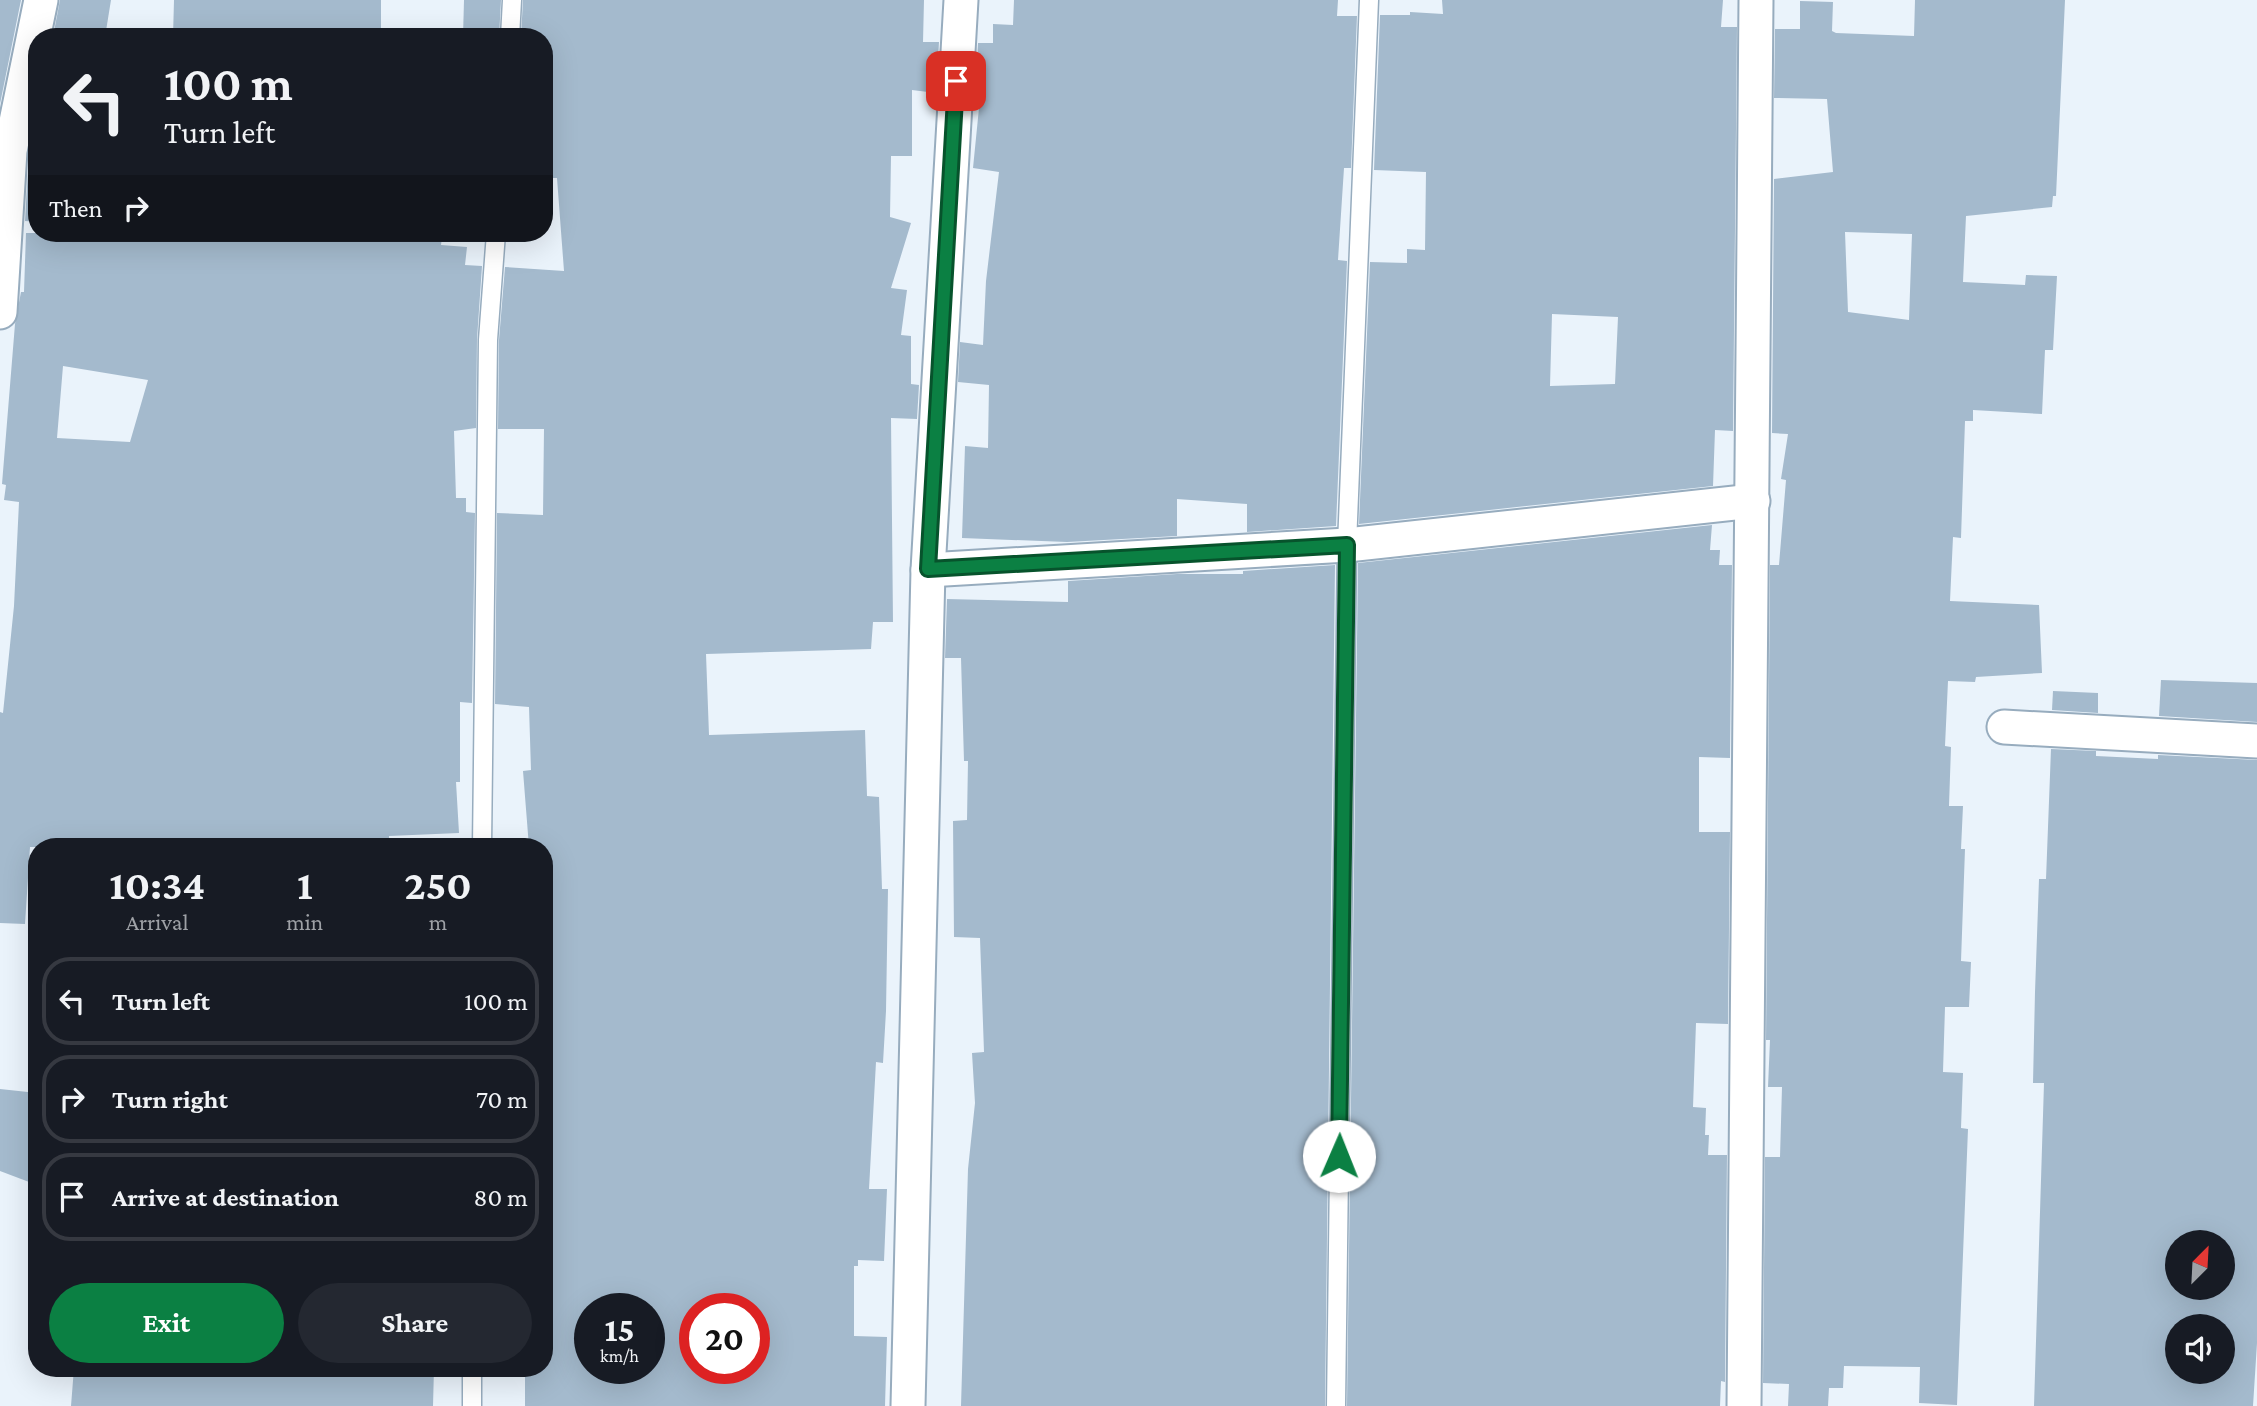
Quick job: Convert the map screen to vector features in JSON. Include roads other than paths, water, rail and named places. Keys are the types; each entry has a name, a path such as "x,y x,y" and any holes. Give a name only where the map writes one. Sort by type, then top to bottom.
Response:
{"street":[{"path":"35,28 41,0"},
{"path":"908,1406 928,569 961,0"},
{"path":"1744,1406 1756,0"},
{"path":"0,312 10,151 28,63"},
{"path":"928,569 1347,545 1753,501"},
{"path":"2004,727 2257,741"}],"lane":[{"path":"510,28 512,0"},
{"path":"1336,1406 1347,545 1370,0"},
{"path":"482,838 488,340 495,242"},
{"path":"472,1377 472,1406"}]}
